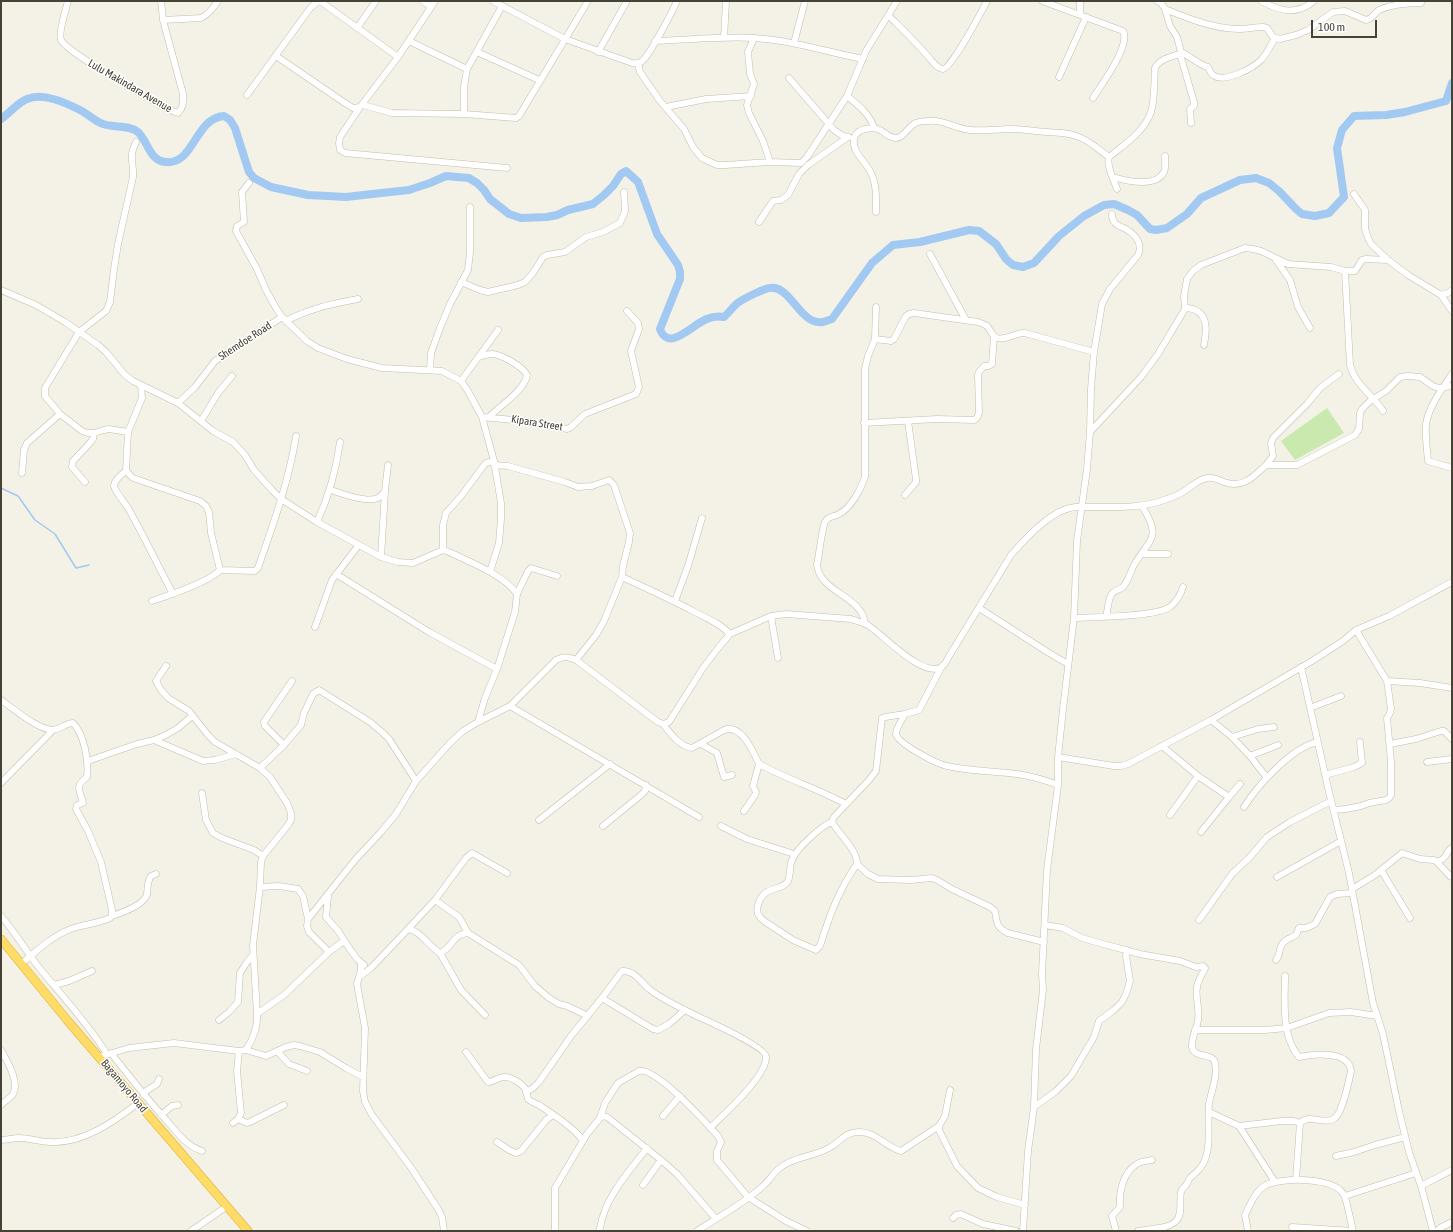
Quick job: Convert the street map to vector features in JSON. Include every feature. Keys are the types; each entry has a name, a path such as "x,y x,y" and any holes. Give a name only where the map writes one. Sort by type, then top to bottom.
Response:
{"highway":[{"name":"Bagamoyo Road","path":"1,940 21,964 106,1055 138,1103 248,1231"}],"street":[{"name":"Lulu Makindara Avenue","path":"68,1 60,37 64,44 85,60 165,108 178,113 182,110 184,104 183,94 163,20 161,1"},
{"path":"163,20 201,18 212,11 218,1"},
{"path":"246,95 311,7 320,1 398,57"},
{"path":"357,28 376,1"},
{"path":"423,1 431,7"},
{"path":"435,1 398,57 340,137 340,150 345,153 507,168"},
{"path":"493,1 565,39 632,63 643,62 677,1"},
{"path":"276,56 353,108 365,104 392,113 464,114 516,118 588,1"},
{"path":"598,52 627,1"},
{"path":"724,38 726,1"},
{"path":"794,43 805,1"},
{"path":"638,63 640,72 684,129 702,158 717,165 770,162 796,164 804,160 830,124 847,96 863,59 897,1"},
{"path":"889,16 919,46 936,66 940,69 944,69 948,67 956,57 987,1"},
{"path":"1042,1 1123,31 1123,47 1093,98"},
{"path":"1059,77 1083,16 1080,1"},
{"path":"1157,1 1165,8 1180,15 1217,26 1238,29 1264,27 1267,28 1276,39"},
{"path":"1261,1 1287,11 1302,8 1314,1"},
{"path":"1117,189 1108,166 1109,157 1134,137 1147,120 1152,107 1155,68 1156,64 1160,61 1181,53 1192,57 1203,66 1208,67 1212,75 1218,77 1228,76 1252,67 1263,58 1270,45 1276,39 1296,35 1308,30 1333,12 1345,11 1366,20 1372,18 1378,10 1405,3 1421,3"},
{"path":"464,114 464,87 467,69 502,6"},
{"path":"1165,8 1170,26 1179,43 1194,102 1194,106 1190,109 1191,123"},
{"path":"656,41 754,38 794,43 863,59"},
{"path":"754,38 748,52 750,74 754,84 748,105 749,113 763,141 770,162"},
{"path":"409,40 467,69"},
{"path":"477,52 539,80"},
{"path":"789,78 839,134 848,137 855,136 862,130 874,128 881,129 895,138 899,138 913,124 930,120 938,120 951,126 966,130 980,131 1016,129 1064,133 1080,137 1109,157"},
{"path":"666,107 706,99 750,96"},
{"path":"847,96 866,112 871,119 874,128"},
{"path":"855,136 854,146 858,155 872,174 876,212"},
{"path":"759,222 773,201 781,200 788,195 799,174 808,164 848,137"},
{"path":"128,432 109,429 94,433 82,431 60,414 45,396 45,388 80,332 106,312 110,302 117,250 133,177 134,169 131,151 136,142"},
{"path":"840,143 854,146"},
{"path":"1113,177 1140,183 1159,178 1164,171 1165,156"},
{"path":"249,183 242,192 244,222 237,226 236,231 257,269 272,302 284,319 307,341 318,348 382,368 442,371 461,381 468,390 482,416 494,463 501,503 499,542 490,572"},
{"path":"461,282 488,292 525,282 533,273 543,257 565,252 586,237 602,232 620,223 625,211 624,192"},
{"path":"1354,194 1365,210 1365,229 1371,244 1388,260 1408,275 1442,295 1452,311"},
{"path":"430,370 431,353 433,347 450,304 468,270 470,252 470,207"},
{"path":"1023,1231 1028,1151 1034,1107 1036,1049 1043,990 1047,870 1058,785 1058,757 1074,618 1077,541 1090,432 1094,352 1102,304 1110,289 1138,255 1140,250 1138,240 1132,233 1115,223 1112,214"},
{"path":"1090,432 1141,377 1158,354 1185,309 1184,296 1187,279 1193,271 1201,265 1245,248 1261,251 1288,264 1331,267 1345,271 1354,271 1362,260 1388,260"},
{"path":"930,254 966,320"},
{"path":"1275,259 1290,280 1298,307 1310,328"},
{"path":"1345,271 1350,365 1356,380 1375,399 1383,411"},
{"path":"1,290 36,305 80,332 102,348 125,375 141,386 156,391 178,402 201,421 239,448 254,470 281,499 317,522 358,546 381,557 398,562 409,564 422,560 443,550 450,552 490,572 513,588 517,594"},
{"path":"1442,295 1452,290"},
{"name":"Shemdoe Road","path":"178,402 195,387 215,361 284,319 324,305 358,299"},
{"path":"866,624 864,615 855,605 823,580 817,565 824,523 830,518 839,514 850,504 864,481 866,463 864,369 875,339 876,307"},
{"path":"1185,309 1194,309 1199,312 1205,321 1207,327 1204,345"},
{"name":"Kipara Street","path":"482,416 545,424 567,429 585,414 619,402 636,394 639,387 631,351 639,329 638,323 627,311"},
{"path":"875,339 891,341 894,339 906,316 909,314 966,320 984,324 997,338 1005,338 1020,333 1025,333 1094,352"},
{"path":"461,381 498,330"},
{"path":"864,423 908,420 974,420 977,418 979,413 978,376 979,372 984,366 992,364 994,336"},
{"path":"479,357 498,354 520,368 527,375 523,386 518,392 490,416"},
{"path":"832,822 856,855 857,864 843,885 831,913 820,946 816,950 793,940 760,917 757,911 762,895 765,892 784,885 788,881 790,864 794,854 813,836 832,822 834,817 876,771 882,718 919,710 942,666 1009,559 1024,540 1048,520 1063,510 1069,508 1142,506 1158,502 1178,494 1199,480 1214,478 1230,485 1238,485 1248,480 1266,465 1273,456 1271,443 1273,438 1320,388 1339,374"},
{"path":"1452,374 1428,415 1426,426 1428,462 1452,468"},
{"path":"201,421 218,393 232,376"},
{"path":"1266,465 1297,465 1355,435 1359,429 1360,413 1362,409 1366,404 1386,391 1400,377 1420,377 1433,386 1443,388 1452,386"},
{"path":"141,386 142,398 128,432 126,446 126,471 133,478 200,501 206,506 209,512 211,533 220,570"},
{"path":"142,398 156,391"},
{"path":"22,473 26,443 60,414"},
{"path":"905,495 916,482 908,420"},
{"path":"85,482 71,464 93,439 94,433"},
{"path":"152,602 213,576 220,570 257,570 290,470 296,436"},
{"path":"317,522 330,490 338,461 340,442"},
{"path":"443,550 443,525 446,513 462,495 486,463 508,466 566,482 578,487 592,486 609,480 612,482 630,533 630,542 623,566 622,577 604,621 596,635 576,660"},
{"path":"381,557 388,465"},
{"path":"126,471 114,485 114,490 123,500 143,534 173,594"},
{"path":"330,490 370,499 380,497 385,491"},
{"path":"1106,616 1109,599 1112,593 1123,586 1135,563 1150,543 1153,535 1151,520 1142,506"},
{"path":"675,601 688,566 702,518"},
{"path":"316,627 330,586 336,574 348,561 358,546"},
{"path":"1142,554 1168,554"},
{"path":"478,722 515,612 517,594 528,570 531,568 557,576"},
{"path":"336,574 429,632 497,669"},
{"path":"622,577 675,601 714,622 730,634"},
{"path":"1058,757 1121,766 1128,764 1211,720 1343,641 1356,630 1389,616 1452,582"},
{"path":"1074,618 1162,611 1174,603 1179,597 1183,587"},
{"path":"979,608 1048,653 1068,664"},
{"path":"662,724 669,722 703,668 730,634 771,616 786,614 851,619 866,624 914,662 929,668 942,666"},
{"path":"771,616 778,658"},
{"path":"1334,810 1361,806 1386,800 1391,797 1390,744 1387,718 1391,709 1387,681 1356,630"},
{"path":"308,919 328,896 355,860 396,814 416,781 450,743 463,731 510,706 556,660 562,657 576,660 662,724 684,746 692,748 728,728 733,729 738,732 751,748 759,764 781,776 811,787 846,804"},
{"path":"166,666 156,681 161,690 168,698 189,711 215,742 260,768 270,777 287,803 291,813 291,820 288,825 263,856 261,862 253,955 258,1022 252,1040 242,1051 237,1071 241,1113 238,1119 233,1123"},
{"path":"1301,667 1331,802 1349,873 1369,985 1383,1034 1405,1137 1421,1186 1433,1231"},
{"path":"284,745 265,726 264,722 292,681"},
{"path":"1387,681 1420,683 1452,688"},
{"path":"260,768 284,745 301,725 304,713 313,694 318,690 370,722 383,733 389,739 416,781"},
{"path":"1310,708 1341,696"},
{"path":"1,700 45,729 53,730"},
{"path":"510,706 699,817"},
{"path":"905,714 896,734 905,744 935,762 957,768 1018,774 1058,785"},
{"path":"88,761 166,735 178,728 192,716"},
{"path":"1211,720 1232,737 1250,756 1267,778"},
{"path":"1,783 53,730 67,724 73,723 75,725 81,736 88,761 87,777 82,780 79,786 84,803 77,805 76,809 88,831 101,862 112,916"},
{"path":"1232,737 1258,729 1274,727"},
{"path":"1390,744 1416,739 1441,731 1444,731 1452,739"},
{"path":"154,740 203,761 215,760 236,754"},
{"path":"1244,807 1267,778 1308,744 1318,742"},
{"path":"1325,775 1354,767 1362,763 1360,742"},
{"path":"701,744 717,753 724,777 732,775"},
{"path":"1250,756 1278,745"},
{"path":"1162,746 1198,776 1229,797"},
{"path":"1427,762 1452,759"},
{"path":"539,820 610,764"},
{"path":"744,811 755,795 754,782 759,764"},
{"path":"1170,815 1198,776"},
{"path":"1201,832 1240,784"},
{"path":"603,826 641,795 645,791 646,785"},
{"path":"202,793 206,820 213,833 254,850 263,856"},
{"path":"1199,920 1232,874 1250,857 1267,837 1290,822 1331,802"},
{"path":"721,826 747,839 794,854"},
{"path":"1277,877 1341,841"},
{"path":"1437,862 1446,858 1449,849 1452,848"},
{"path":"358,978 370,968 435,900 466,858 472,853 507,873"},
{"path":"1276,960 1279,956 1279,950 1283,943 1296,935 1299,928 1306,928 1314,924 1330,897 1352,891 1402,853 1420,859 1434,860 1446,873 1452,877"},
{"path":"857,864 868,874 878,879 911,880 932,878 952,890 990,907 995,911 998,926 1008,933 1044,942"},
{"path":"1381,870 1410,918"},
{"path":"21,964 52,940 68,930 81,925 95,924 103,921 145,899 147,896 149,879 151,876 156,874"},
{"path":"260,887 279,886 298,889 302,896 308,919 307,926 309,932 329,952"},
{"path":"328,896 326,917 339,932 361,964 362,970 357,984 365,1028 363,1077 365,1102 372,1115 412,1169 438,1209 442,1217 444,1231"},
{"path":"435,900 459,917 468,933 519,965 535,986 549,998 559,1004 567,1006 588,1016"},
{"path":"1,916 31,956 84,1021 106,1055 144,1095 186,1143 202,1151"},
{"path":"1045,924 1063,928 1082,938 1127,950 1180,961 1196,967 1203,966 1205,968 1198,981 1198,1019 1192,1044 1193,1050 1197,1054 1212,1058 1215,1063 1215,1078 1209,1104 1208,1134 1205,1158 1198,1171 1189,1178 1187,1185 1181,1192 1179,1218 1175,1223 1168,1226 1138,1231"},
{"path":"408,929 417,932 427,943 440,953 460,990 485,1015"},
{"path":"440,953 446,949 458,935 468,933"},
{"path":"257,1014 284,995 329,952 341,943 345,942"},
{"path":"1034,1107 1055,1092 1071,1076 1095,1034 1096,1026 1099,1021 1122,1002 1130,981 1126,956 1127,950"},
{"path":"219,1020 230,1012 238,1002 240,973 253,955"},
{"path":"361,964 370,968"},
{"path":"54,985 69,981 92,971"},
{"path":"526,1092 539,1082 571,1036 622,971 628,971 650,990 764,1051 766,1059 760,1073 746,1092 710,1128"},
{"path":"1285,976 1284,1005 1287,1028 1293,1049 1299,1057 1327,1054 1346,1061 1351,1066 1348,1084 1337,1116 1331,1120 1307,1119 1302,1120 1300,1123 1296,1180"},
{"path":"602,998 653,1029 658,1030 670,1024 685,1010"},
{"path":"1195,1030 1265,1030 1287,1028 1329,1013 1350,1012 1377,1016"},
{"path":"106,1055 129,1048 174,1043 242,1051 266,1056 294,1045 320,1052 363,1077"},
{"path":"1,1050 10,1064 14,1077 14,1092 1,1105"},
{"path":"277,1051 289,1064 307,1071"},
{"path":"466,1052 488,1082 493,1082 502,1077 508,1077 523,1086 528,1099 585,1137"},
{"path":"555,1231 555,1188 585,1137 600,1118 605,1103 618,1083 643,1070 650,1073 680,1096 720,1140 716,1157 718,1163 748,1197 807,1231"},
{"path":"144,1095 146,1091 158,1084 158,1079"},
{"path":"697,1231 762,1187 780,1167 797,1158 823,1151 849,1133 862,1132 869,1134 901,1150 939,1126 945,1116 950,1090"},
{"path":"663,1116 680,1096"},
{"path":"1,1140 19,1138 51,1142 65,1141 100,1129 118,1119 138,1103"},
{"path":"161,1116 172,1106 178,1105"},
{"path":"238,1119 247,1123 284,1105"},
{"path":"546,1110 546,1119"},
{"path":"1209,1112 1239,1126 1276,1182"},
{"path":"497,1142 508,1150 516,1153 521,1151 546,1119 553,1115"},
{"path":"600,1118 603,1116 607,1117 662,1160 691,1189 716,1219"},
{"path":"1239,1126 1282,1121 1294,1121 1300,1123"},
{"path":"939,1126 940,1135 957,1166 978,1188 997,1197 1025,1205"},
{"path":"1336,1156 1405,1137"},
{"path":"599,1231 602,1216 607,1205 647,1148"},
{"path":"643,1185 662,1160"},
{"path":"1116,1231 1112,1216 1120,1207 1120,1192 1126,1177 1131,1169 1138,1163 1152,1160"},
{"path":"1421,1186 1452,1170"},
{"path":"1345,1196 1416,1173"},
{"path":"1248,1231 1245,1215 1252,1202 1266,1185 1276,1182 1296,1180 1324,1183 1335,1187 1345,1196 1353,1231 1292,1227"},
{"path":"191,1231 226,1207"},
{"path":"953,1218 956,1215 961,1214 987,1225 1016,1231"},
{"path":"1437,1231 1452,1222"}],"green space":[{"path":"1327,408 1344,433 1295,460 1281,441"}],"waterway":[{"path":"1,119 27,99 33,97 54,99 80,110 103,124 126,127 135,130 141,136 152,154 160,161 166,162 175,161 183,156 207,124 214,119 224,116 230,120 235,128 249,172 254,178 271,187 308,195 346,197 409,190 446,176 469,178 477,183 490,199 509,214 521,218 547,217 593,204 604,195 613,186 621,174 626,171 638,182 657,234 678,265 680,279 660,329 665,336 674,338 710,318 724,317 739,302 767,288 777,289 784,293 808,318 815,322 823,322 832,319 872,263 893,245 920,242 969,230 979,231 996,244 1006,259 1013,265 1023,267 1034,263 1059,236 1084,216 1104,205 1114,204 1128,210 1137,215 1150,229 1156,230 1167,228 1187,214 1201,198 1240,180 1256,178 1269,183 1302,214 1315,216 1329,213 1344,197 1337,148 1342,130 1354,116 1386,115 1405,112 1446,101 1452,83"},
{"path":"1,488 18,496 35,520 55,534 76,568 89,565"}]}
